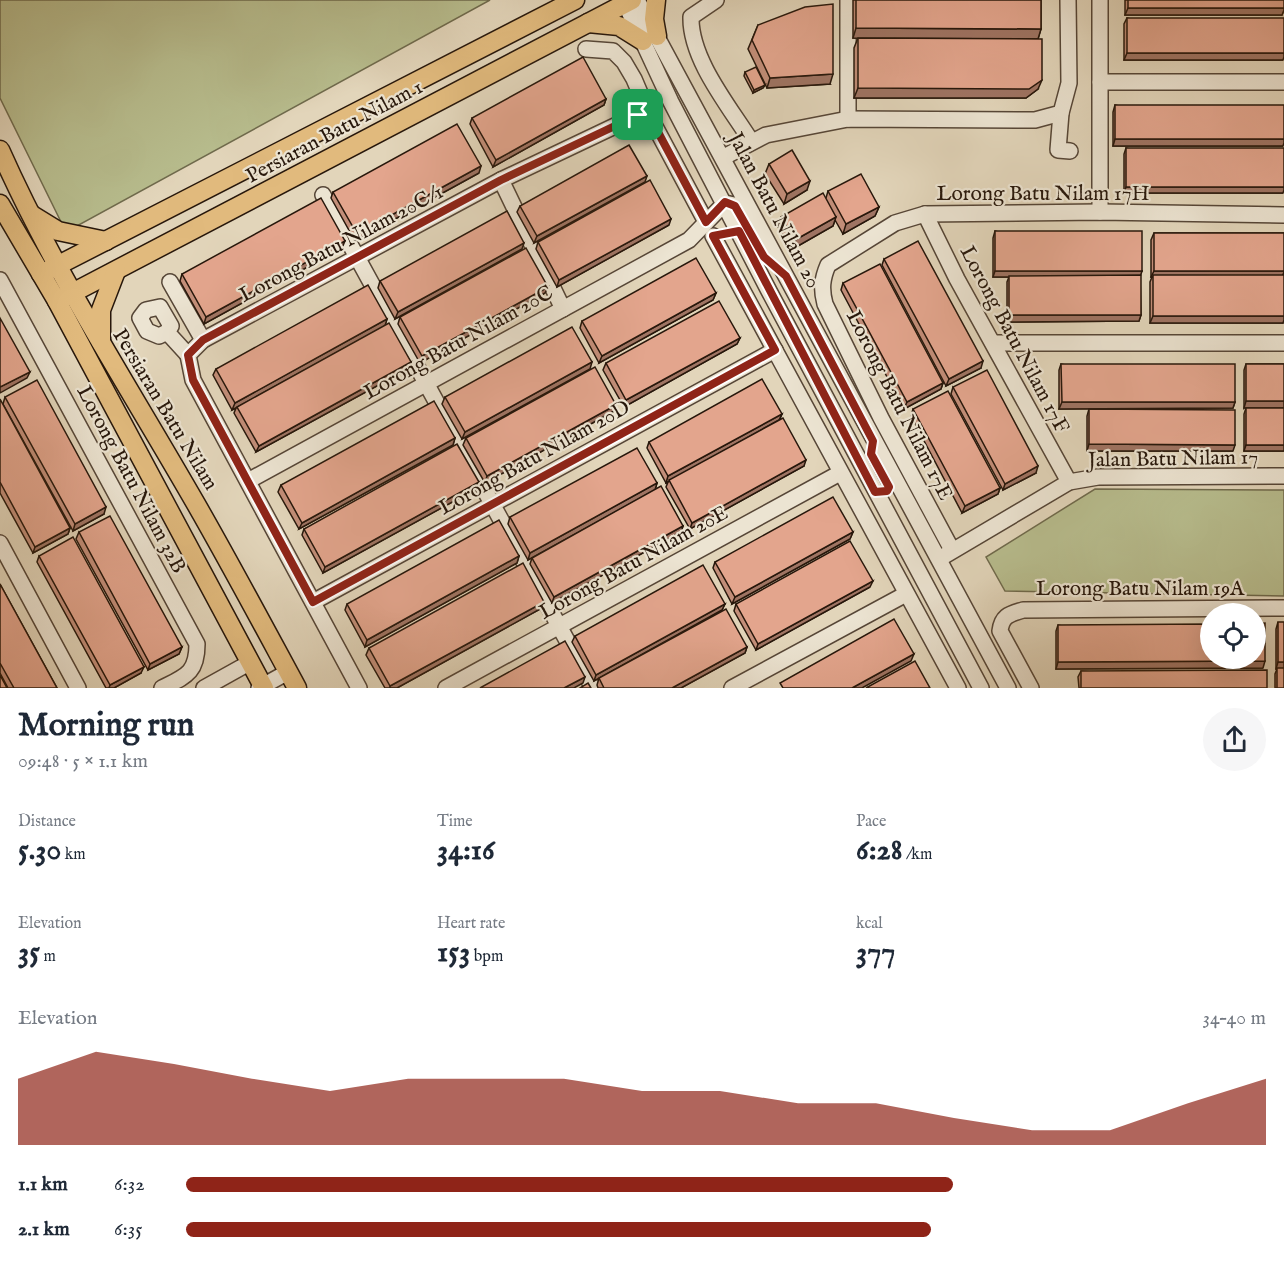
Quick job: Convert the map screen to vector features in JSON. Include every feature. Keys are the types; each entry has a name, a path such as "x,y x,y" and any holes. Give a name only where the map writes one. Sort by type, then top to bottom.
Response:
{"main road":[{"name":"Persiaran Batu Nilam 1","path":"49,269 569,3 586,0"},
{"path":"588,23 619,26 650,39 656,0"},
{"name":"Persiaran Batu Nilam 1","path":"64,296 116,271 630,1"},
{"name":"Persiaran Batu Nilam","path":"0,150 28,213 49,269"},
{"name":"Persiaran Batu Nilam","path":"0,204 49,269 64,296 262,687"},
{"path":"28,213 58,231 107,241"},
{"path":"101,344 101,310 116,271"},
{"name":"Persiaran Batu Nilam","path":"64,296 101,344 197,505 293,680"}],"street":[{"path":"716,0 692,17 691,35 699,56 751,141"},
{"path":"848,0 848,119"},
{"path":"1068,0 1069,83 1061,113 1058,150 1070,151"},
{"path":"1100,0 1100,212"},
{"name":"Jalan Batu Nilam 20","path":"630,1 739,231 875,492 981,688"},
{"name":"Jalan Batu Nilam 20","path":"650,39 724,157 873,441 946,554 1008,688"},
{"path":"586,50 613,51 624,62 648,117 958,688"},
{"path":"1100,82 1284,82"},
{"path":"724,157 751,141 798,127 848,119 1035,120 1061,113"},
{"name":"Lorong Batu Nilam 20C/1","path":"188,355 203,340 501,180 638,115 648,117"},
{"path":"501,180 563,309"},
{"path":"323,195 593,688"},
{"path":"725,202 738,209 764,257 786,276"},
{"name":"Lorong Batu Nilam 20C","path":"248,481 709,229 725,202"},
{"name":"Lorong Batu Nilam 17H","path":"823,276 828,265 895,223 926,214 1100,212 1284,215"},
{"name":"Lorong Batu Nilam 17F","path":"926,214 957,279 1069,483"},
{"path":"709,229 739,231"},
{"name":"Lorong Batu Nilam 17E","path":"823,276 821,291 825,304 946,554"},
{"name":"Lorong Batu Nilam 32B","path":"0,279 197,644 197,662 188,675 162,688"},
{"path":"170,282 203,340"},
{"path":"167,332 188,355 193,380 359,688"},
{"path":"993,343 1284,343"},
{"name":"Lorong Batu Nilam 20D","path":"313,602 775,350"},
{"name":"Jalan Batu Nilam 20","path":"873,441 871,454 889,487 883,492 875,492"},
{"name":"Lorong Batu Nilam 20E","path":"446,688 840,473"},
{"name":"Jalan Batu Nilam 17","path":"946,554 1069,483 1098,477 1284,476"},
{"path":"0,543 78,688"},
{"path":"732,688 906,594"},
{"name":"Lorong Batu Nilam 19A","path":"1032,688 1000,631 1001,621 1006,615 1023,610 1284,608"},
{"path":"204,688 249,663"},
{"path":"262,687 293,680"}],"green space":[{"path":"0,0 490,0 66,232 0,98"},
{"path":"1095,489 1284,490 1284,596 1005,591 986,557"}],"building":[{"path":"856,0 1041,0 1041,29 856,28"},
{"path":"1128,0 1284,0 1284,8 1128,8"},
{"path":"833,4 833,74 770,78 752,40 758,25 805,7"},
{"path":"1127,18 1284,18 1284,53 1127,53"},
{"path":"858,38 1042,39 1042,80 1029,89 858,88"},
{"path":"583,57 606,99 496,160 472,118"},
{"path":"756,67 765,85 754,90 745,72"},
{"path":"1115,105 1284,105 1284,139 1115,139"},
{"path":"457,124 481,166 357,234 333,192"},
{"path":"629,145 647,176 537,236 520,206"},
{"path":"1126,148 1284,148 1284,187 1126,187"},
{"path":"792,150 810,181 787,194 769,164"},
{"path":"861,174 879,207 846,224 828,191"},
{"path":"650,180 671,219 559,280 538,242"},
{"path":"823,193 836,217 795,240 781,217"},
{"path":"321,198 345,241 206,317 182,274"},
{"path":"507,211 524,243 398,312 380,281"},
{"path":"995,231 1142,231 1142,271 995,271"},
{"path":"1154,233 1284,233 1284,271 1154,271"},
{"path":"918,241 983,361 949,379 884,259"},
{"path":"526,248 548,287 422,356 400,317"},
{"path":"696,258 716,293 602,356 582,321"},
{"path":"880,264 943,383 907,402 843,283"},
{"path":"1141,275 1141,315 1009,315 1009,276"},
{"path":"1153,275 1284,275 1284,316 1153,316"},
{"path":"368,285 387,319 235,403 216,369"},
{"path":"719,301 740,338 626,400 606,363"},
{"path":"0,318 30,372 0,387"},
{"path":"389,323 411,362 259,446 237,407"},
{"path":"572,327 592,362 465,432 445,397"},
{"path":"1061,364 1235,364 1235,402 1062,402"},
{"path":"1246,364 1284,364 1284,401 1246,401"},
{"path":"595,367 616,405 487,476 466,438"},
{"path":"987,370 1038,466 1005,484 953,387"},
{"path":"762,379 782,414 668,476 649,442"},
{"path":"37,380 106,507 75,524 5,397"},
{"path":"948,391 1000,488 965,506 913,409"},
{"path":"0,399 70,528 35,547 0,482"},
{"path":"434,401 455,438 302,523 281,485"},
{"path":"1246,408 1284,408 1284,445 1246,445"},
{"path":"1089,409 1235,410 1235,445 1089,444"},
{"path":"783,418 806,460 692,523 669,480"},
{"path":"457,444 479,482 325,567 304,529"},
{"path":"637,448 657,483 530,553 510,517"},
{"path":"661,486 683,526 554,597 532,558"},
{"path":"833,497 853,532 735,597 715,562"},
{"path":"110,516 182,647 150,664 79,532"},
{"path":"499,520 519,556 367,640 347,604"},
{"path":"73,537 144,667 110,685 39,556"},
{"path":"850,541 873,581 758,644 736,604"},
{"path":"523,563 544,602 390,686 369,648"},
{"path":"703,565 725,604 596,675 575,636"},
{"path":"0,584 57,688 14,688 0,663"},
{"path":"726,609 747,647 672,688 604,688 599,678"},
{"path":"894,619 914,654 852,688 783,688 780,683"},
{"path":"1278,622 1284,622 1284,662 1278,662"},
{"path":"1200,624 1200,661 1058,662 1058,625"},
{"path":"565,641 585,677 564,688 480,688"},
{"path":"915,661 930,688 866,688"},
{"path":"1277,668 1284,668 1284,688 1277,688"},
{"path":"1267,670 1267,688 1081,688 1081,671"},
{"path":"0,675 7,688 0,688"},
{"path":"588,683 591,688 580,688"}],"route":[{"path":"638,115 645,115 651,119 706,222 725,202 735,206 764,257 786,276 873,441 871,454 889,487 887,491 875,492 739,231 713,236 775,350 313,602 193,380 188,355 203,340 501,180 638,115"}]}
